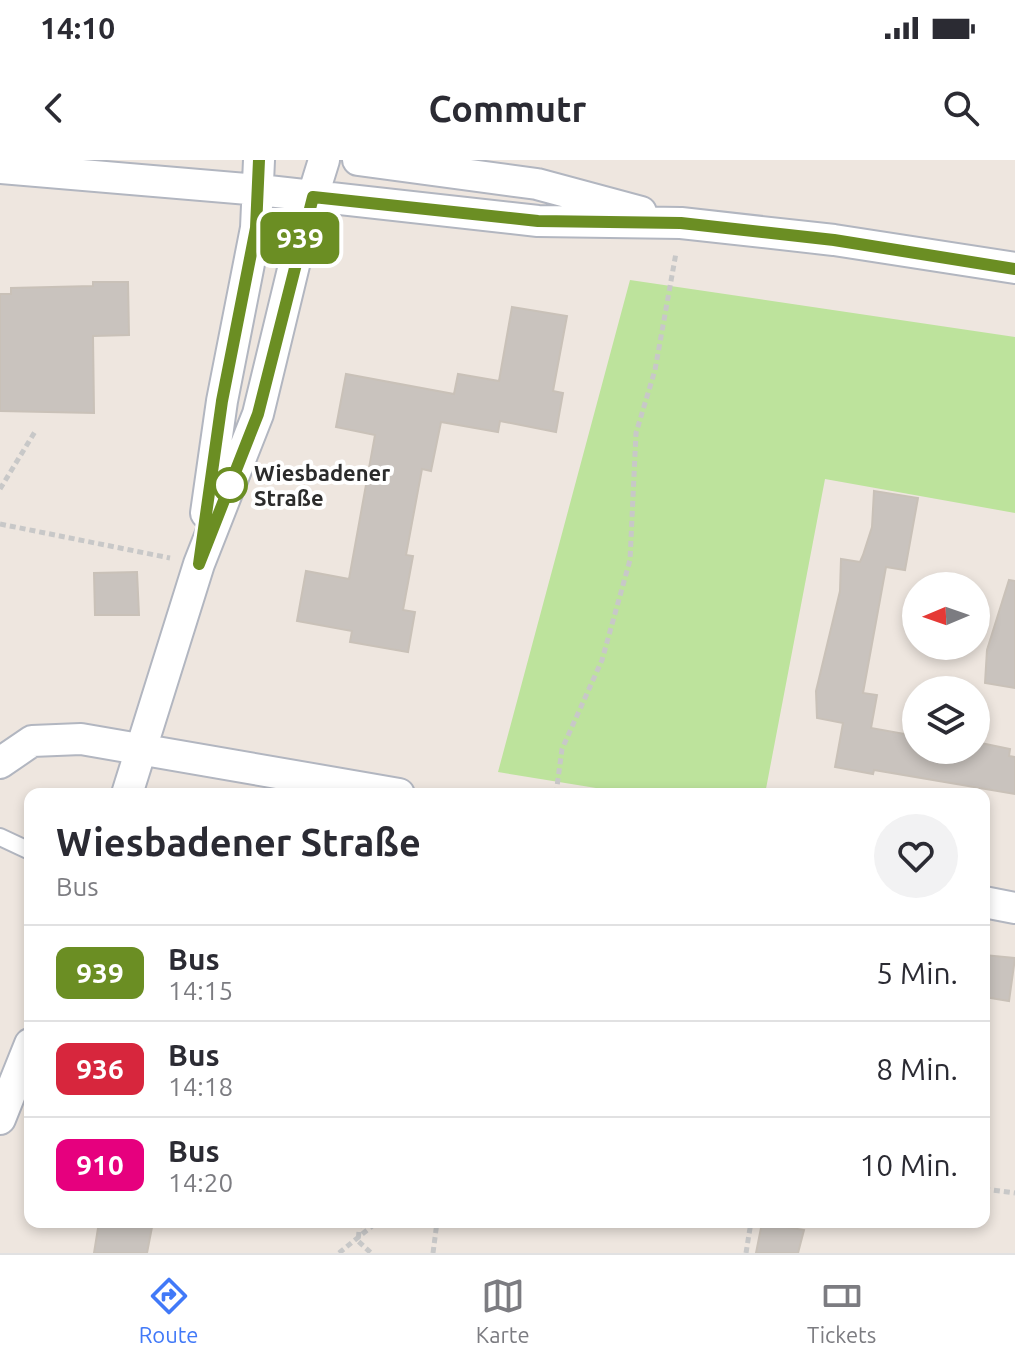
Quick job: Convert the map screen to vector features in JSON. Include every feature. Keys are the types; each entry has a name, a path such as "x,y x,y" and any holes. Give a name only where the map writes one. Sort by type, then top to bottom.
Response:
{"street":[{"path":"129,788 199,564 258,414 324,160"},
{"path":"358,160 537,184 681,223"},
{"path":"0,168 259,175 313,197 538,221 681,223 834,240 1015,268"},
{"path":"199,564 222,401 256,228 259,175"},
{"path":"0,763 32,741 81,739 365,788"},
{"path":"990,903 1015,908"},
{"path":"0,1119 24,1059"}],"lane":[{"path":"0,837 24,848"}],"path":[{"path":"557,788 562,749 602,660 630,560 636,433 655,370 681,223"},
{"path":"0,489 36,430"},
{"path":"0,524 199,564"},
{"path":"990,1190 1015,1193"},
{"path":"358,1241 359,1228"},
{"path":"339,1253 371,1228"},
{"path":"433,1253 436,1228"},
{"path":"746,1253 750,1228"},
{"path":"358,1241 371,1253"}],"green space":[{"path":"630,280 1015,337 1015,513 825,479 766,788 596,788 498,772"}],"building":[{"path":"93,282 128,282 129,335 93,336 94,413 0,411 0,294 11,294 11,288 93,286"},
{"path":"512,307 567,316 553,391 563,393 556,432 500,421 498,432 441,422 431,471 422,469 406,555 413,556 403,610 415,612 408,652 350,642 352,631 297,621 306,571 349,579 375,435 336,427 346,374 454,394 458,374 499,381"},
{"path":"874,491 918,498 905,570 886,567 863,693 877,695 871,728 902,734 902,764 990,764 990,745 1010,749 1009,756 1015,757 1015,794 874,770 873,774 835,767 843,723 817,718 816,691 840,591 841,559 860,562 872,527"},
{"path":"137,572 139,615 95,615 94,573"},
{"path":"1009,580 1015,581 1015,688 990,684 990,676 985,676 986,660 990,660 990,640"},
{"path":"990,956 1015,958 1009,1001 990,998"},
{"path":"98,1228 152,1228 147,1253 94,1253"},
{"path":"761,1228 804,1230 798,1253 756,1253"}],"bus line":[{"name":"939","path":"259,160 256,228 222,401 199,564 258,414 313,197 538,221 681,223 834,240 1015,269"}],"place":[{"name":"Wiesbadener Straße","path":"230,485"}]}
